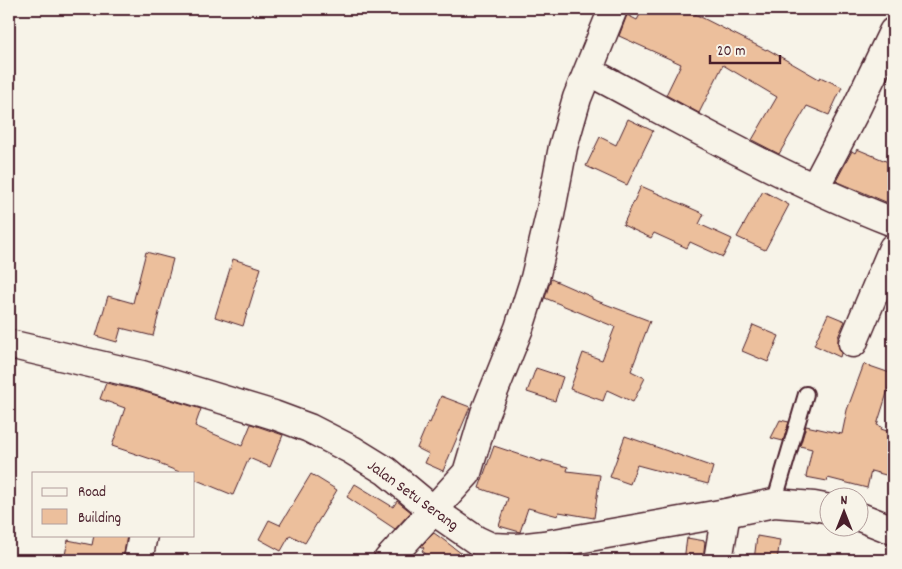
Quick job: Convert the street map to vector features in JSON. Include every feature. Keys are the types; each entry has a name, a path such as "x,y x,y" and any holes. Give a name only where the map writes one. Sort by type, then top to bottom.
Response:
{"street":[{"path":"388,560 467,473 485,413 519,328 535,278 563,148 577,98 613,9"},
{"path":"815,188 893,32"},
{"path":"588,71 718,140 855,207 893,222"},
{"path":"853,344 893,248"},
{"name":"Jalan Setu Serang","path":"9,344 142,375 274,415 309,428 352,450 386,471 434,511 476,540 490,554 774,503 820,507"},
{"path":"718,560 726,513"},
{"path":"870,521 893,530"},
{"path":"138,560 143,536"}],"lane":[{"path":"774,503 806,394"}],"building":[{"path":"643,9 685,9 767,49 819,79 820,77 842,87 829,115 807,106 779,154 752,140 777,97 723,65 699,113 666,95 681,64 619,36 627,15 637,20"},
{"path":"628,119 653,131 627,185 586,166 600,137 616,145"},
{"path":"857,149 893,164 893,205 836,181 852,151 855,153"},
{"path":"641,186 704,214 699,224 732,239 723,257 690,242 687,248 654,233 651,238 623,225"},
{"path":"763,191 789,205 765,250 737,237"},
{"path":"146,252 173,259 153,336 121,328 117,342 96,336 108,296 133,303"},
{"path":"233,259 261,268 243,326 215,317"},
{"path":"551,279 592,297 592,299 650,321 631,371 645,378 633,402 607,390 603,401 570,389 583,353 602,360 615,327 545,298"},
{"path":"828,314 845,321 838,337 840,357 814,345"},
{"path":"753,325 779,336 768,362 742,351"},
{"path":"864,364 893,374 877,425 882,427 881,429 893,433 893,477 871,471 867,486 859,486 828,478 827,481 806,477 812,449 800,446 806,426 842,434 847,410"},
{"path":"536,368 563,377 555,401 527,392"},
{"path":"106,383 138,390 201,409 195,426 242,446 251,424 283,435 270,467 249,458 233,495 195,479 195,472 179,472 159,464 160,462 112,446 125,408 100,399"},
{"path":"441,396 470,407 443,471 425,463 429,454 417,448"},
{"path":"780,420 789,422 783,441 771,438"},
{"path":"625,436 713,467 708,484 637,465 630,484 610,477"},
{"path":"494,446 542,462 542,460 568,467 567,471 600,475 594,518 559,512 558,516 528,508 520,532 499,526 508,498 479,488"},
{"path":"311,474 337,490 305,543 290,535 281,551 259,539 269,520 280,525"},
{"path":"355,484 393,507 397,501 411,512 395,529 347,497"},
{"path":"434,533 470,560 434,560 422,551 424,548 421,546"},
{"path":"94,536 127,536 123,560 64,560 68,540 92,545"},
{"path":"757,536 780,540 777,560 754,560"},
{"path":"687,538 705,541 703,560 684,560"}]}
